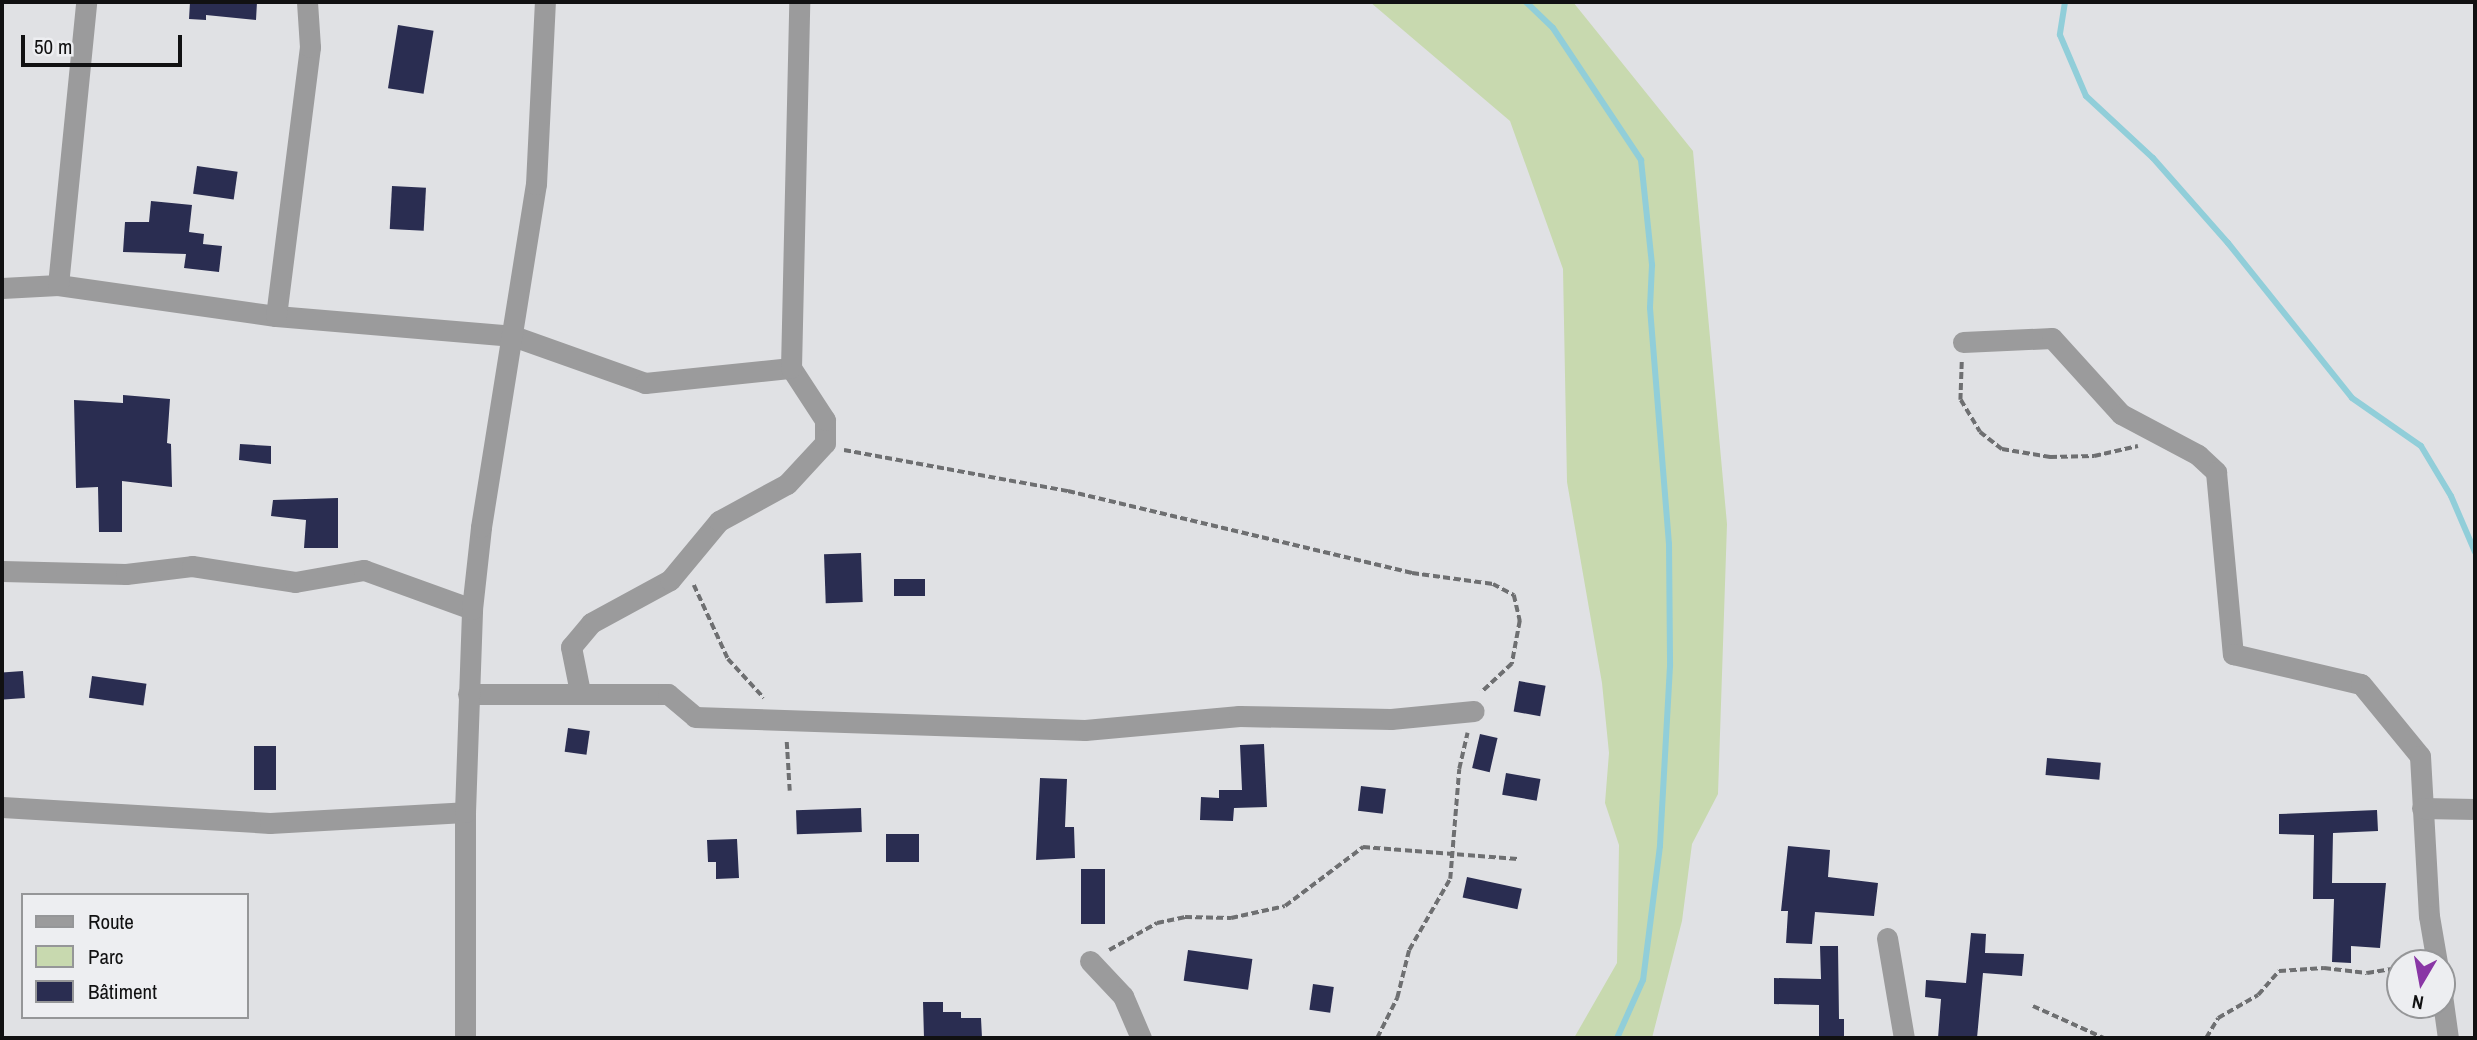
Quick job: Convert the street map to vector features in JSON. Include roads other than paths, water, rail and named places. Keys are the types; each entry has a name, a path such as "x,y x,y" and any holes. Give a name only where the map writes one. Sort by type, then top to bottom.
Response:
{"street":[{"path":"58,285 86,2"},
{"path":"276,316 310,47 307,2"},
{"path":"465,1038 465,812 472,609 481,527 536,184 545,2"},
{"path":"580,692 571,648 591,623 670,580 690,552 719,521 787,484 825,443 825,420 791,368 799,2"},
{"path":"2,288 58,285 276,316 513,336 645,383 791,368"},
{"path":"1962,342 2052,338 2121,414 2179,443 2216,472 2233,654 2361,684 2420,756 2422,808 2436,949"},
{"path":"2,571 126,574 192,566 295,582 364,570 472,609"},
{"path":"468,694 668,694 695,717 778,722 1119,730 1239,716 1391,719 1474,711"},
{"path":"2,807 270,823 465,812"},
{"path":"2422,808 2475,809"},
{"path":"1887,938 1904,1038"},
{"path":"1090,961 1128,1004 1141,1038"},
{"path":"2445,1019 2448,1038"}],"waterway":[{"path":"1526,2 1553,28 1641,160 1652,265 1650,308 1669,544 1670,666 1660,846 1643,980 1617,1038"},
{"path":"2065,2 2060,35 2086,96 2153,158 2228,243 2352,398 2421,446 2451,496 2475,552"}]}
